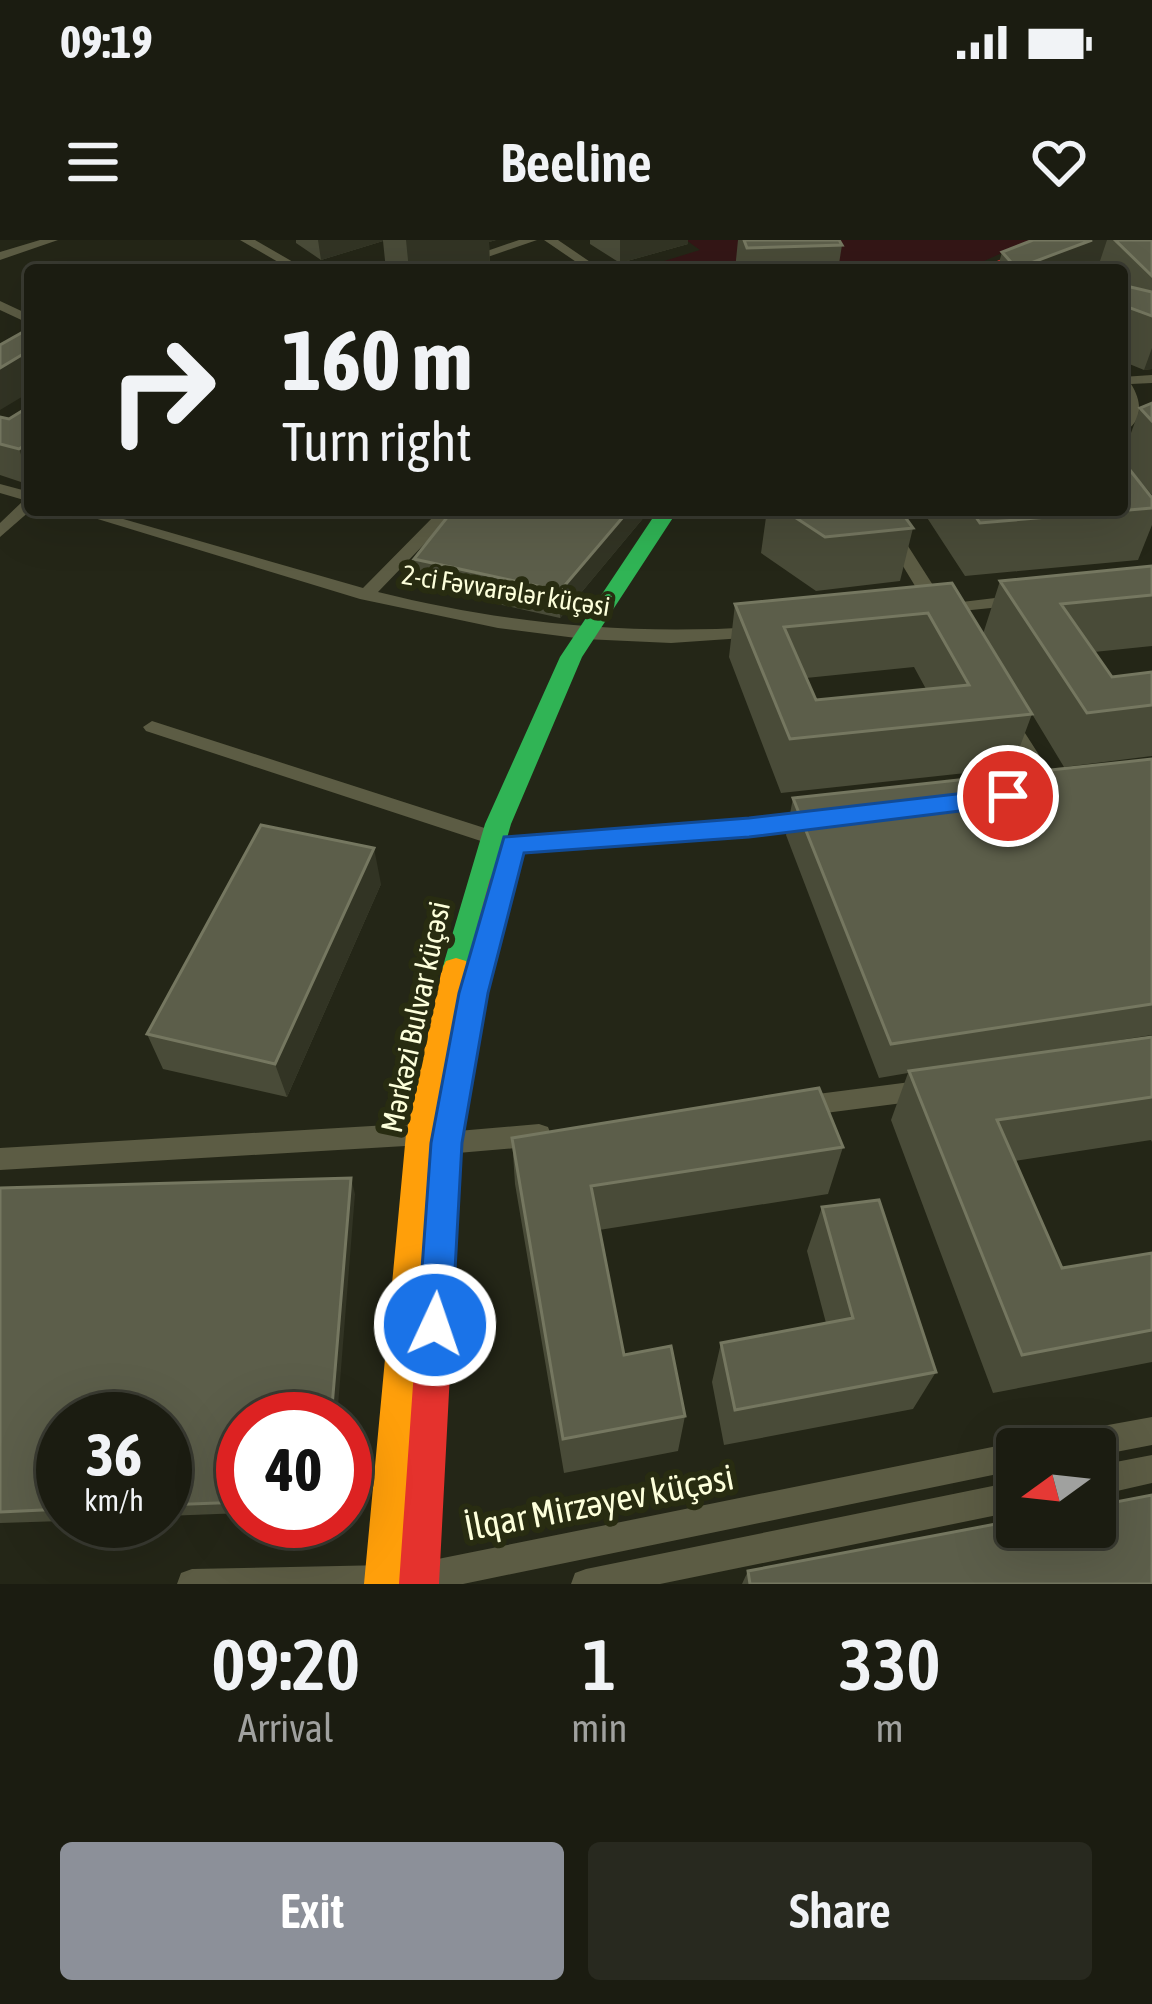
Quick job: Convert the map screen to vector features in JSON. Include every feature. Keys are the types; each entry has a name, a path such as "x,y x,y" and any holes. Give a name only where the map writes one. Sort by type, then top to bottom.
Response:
{"street":[{"path":"0,256 52,240"},
{"path":"251,243 275,240"},
{"path":"457,264 531,240"},
{"path":"550,240 587,264"},
{"path":"999,264 1059,240"},
{"path":"1020,264 1080,240"},
{"path":"251,243 290,264"},
{"path":"1128,391 1135,402 1128,422"},
{"path":"0,532 24,506"},
{"name":"2-ci Fəvvarələr küçəsi","path":"96,516 366,595 592,636 717,637 782,629"},
{"path":"366,595 443,516"},
{"name":"Mərkəzi Bulvar küçəsi","path":"384,1582 458,955 592,636 664,516"},
{"name":"Mərkəzi Bulvar küçəsi","path":"592,636 683,516"},
{"path":"881,516 945,618"},
{"path":"913,614 945,618 1038,598"},
{"path":"995,700 1062,790 1028,794"},
{"path":"152,727 503,841 842,817"},
{"path":"778,1109 940,1088"},
{"path":"0,1159 556,1133"},
{"name":"Mərkəzi Bulvar küçəsi","path":"419,1581 434,1138"},
{"path":"1116,1438 1152,1431"},
{"name":"İlqar Mirzəyev küçəsi","path":"192,1584 419,1581 996,1460"},
{"path":"1116,1477 1152,1469"},
{"path":"586,1584 996,1500"}],"shaded area":[{"path":"686,240 751,240 767,264 654,264 700,250"},
{"path":"780,240 1031,240 977,264 819,264"}],"building":[{"path":"744,240 839,240 842,245 747,248"},
{"path":"1033,240 1092,240 1028,264 1013,264 1002,252"},
{"path":"1115,240 1152,240 1152,276"},
{"path":"1128,286 1152,292 1152,316 1128,307"},
{"path":"24,331 24,354 0,368 0,345"},
{"path":"1152,403 1152,421 1140,408"},
{"path":"24,410 24,446 19,449 0,444 0,417 9,419"},
{"path":"1128,468 1152,498 1152,508 1128,510"},
{"path":"448,516 624,516 560,591 414,559"},
{"path":"793,516 904,516 913,528 825,537"},
{"path":"975,516 1060,516 980,523"},
{"path":"1152,566 1152,595 1061,604 1112,677 1152,672 1152,705 1087,713 1000,581"},
{"path":"952,583 1032,714 790,739 735,604","holes":["928,613 969,685 816,700 784,627"]},
{"path":"1152,759 1152,1004 891,1044 793,798"},
{"path":"261,825 374,848 275,1064 147,1034"},
{"path":"1152,1037 1152,1097 997,1120 1062,1268 1152,1253 1152,1330 1022,1355 909,1071"},
{"path":"819,1088 843,1147 591,1186 624,1355 671,1346 685,1416 563,1439 512,1138"},
{"path":"351,1178 333,1392 216,1392 216,1503 192,1504 192,1392 36,1392 36,1510 0,1512 0,1188"},
{"path":"879,1200 936,1372 735,1410 721,1343 853,1318 822,1207"},
{"path":"1152,1495 1152,1584 750,1584 748,1571 996,1524 996,1548 1116,1548 1116,1502"}],"traffic: fast":[{"path":"456,969 498,824 571,657 664,516"}],"traffic: slow":[{"path":"384,1584 422,1134 456,969"}],"traffic: jam":[{"path":"999,264 1059,240"},
{"path":"419,1584 446,1143 473,993 503,879"}],"route":[{"path":"435,1325 446,1143 473,993 513,844 749,828 1008,796"}]}
